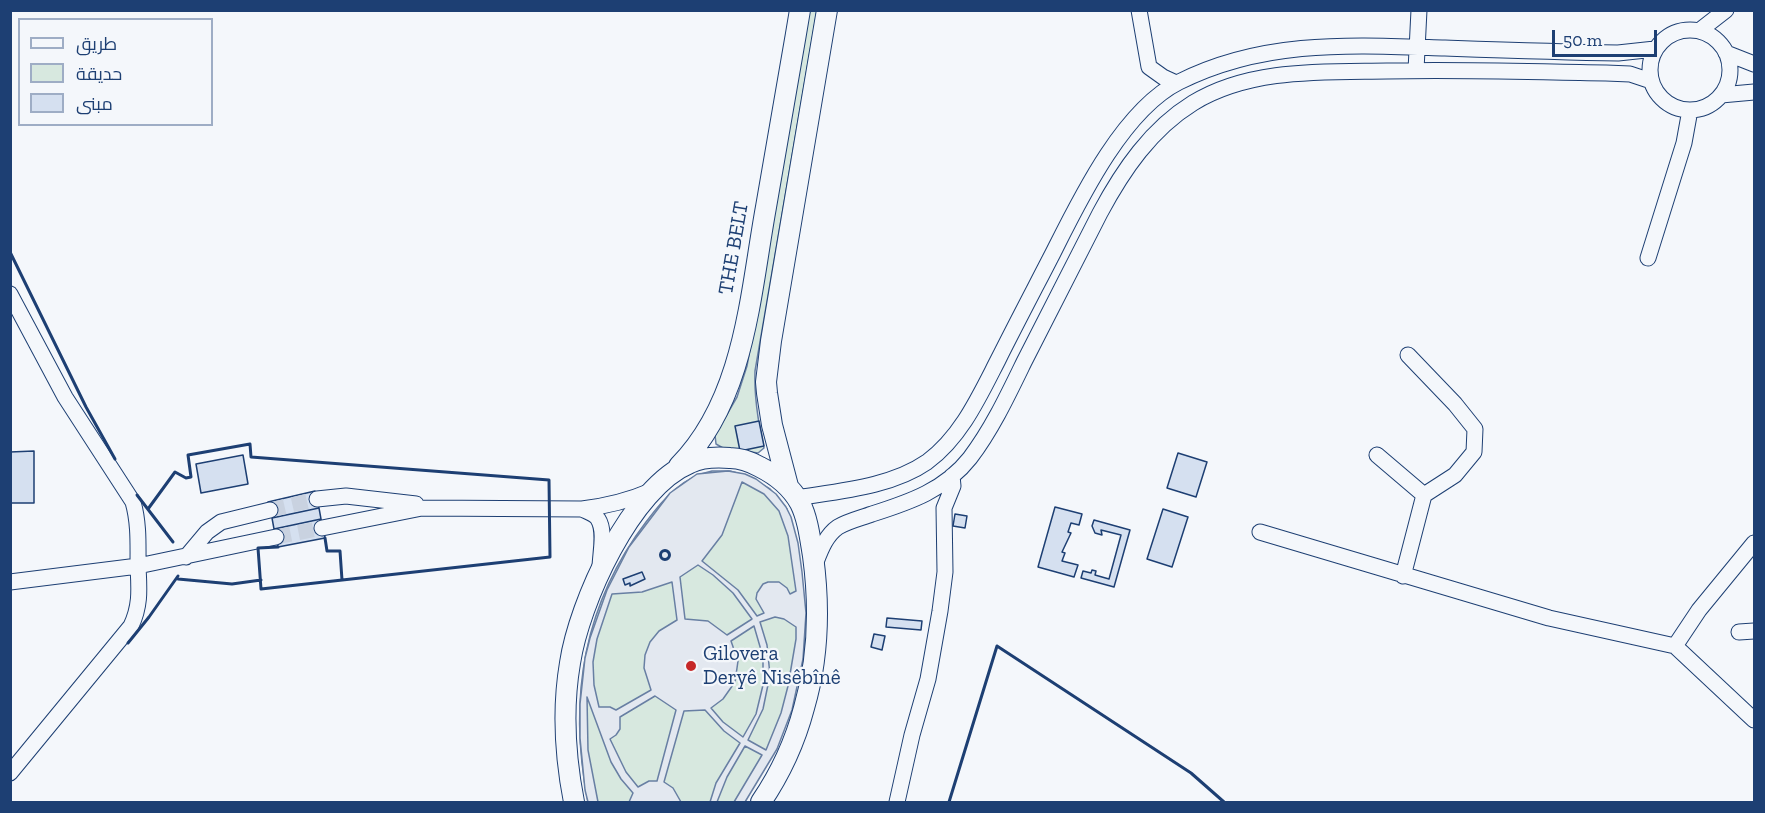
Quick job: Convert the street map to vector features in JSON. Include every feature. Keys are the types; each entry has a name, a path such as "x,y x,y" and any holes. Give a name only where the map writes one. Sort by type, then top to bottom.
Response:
{"main road":[{"name":"THE BELT","path":"574,802 566,745 565,705 577,629 599,572 619,536 655,490 687,458 704,433 723,398 738,359 800,10"},
{"path":"766,802 804,708 817,646 818,602 808,527 802,509 792,492 772,425 766,374 826,10"},
{"path":"670,475 700,460 732,458 753,463 766,470 792,492"},
{"path":"760,802 785,758"}],"street":[{"path":"1139,10 1149,67 1163,78 1176,83"},
{"path":"1416,70 1419,10"},
{"path":"1699,31 1726,10"},
{"path":"1687,30 1699,31 1720,43 1729,64 1729,75 1721,95 1712,103 1690,110 1677,108 1657,93 1651,81 1651,59 1664,40 1675,33 1687,30"},
{"path":"792,492 877,483 908,472 926,462 943,448 971,411 1082,197 1115,142 1146,107 1176,83 1213,67 1262,53 1307,47 1417,47 1618,54 1656,49"},
{"path":"1726,54 1755,64"},
{"path":"814,567 825,541 838,527 928,494 952,476 969,458 996,417 1111,193 1135,156 1162,127 1194,103 1212,93 1253,81 1305,72 1416,70 1630,74 1651,81"},
{"path":"1721,95 1755,92"},
{"path":"1648,258 1684,143 1690,110"},
{"path":"10,294 65,397 133,502 137,515 140,592 137,613 131,626 10,773"},
{"path":"1403,576 1424,495 1455,475 1474,452 1475,429 1455,404 1408,355"},
{"path":"1377,455 1424,495"},
{"path":"897,802 912,735 928,679 940,611 945,572 944,508 953,486 952,476"},
{"path":"322,528 398,512 440,508 582,509 615,504 655,490"},
{"path":"317,499 346,496 369,497 440,508"},
{"path":"582,509 600,521 602,535 599,572"},
{"path":"186,557 214,525 270,510"},
{"path":"1260,532 1549,618 1674,646 1755,720"},
{"path":"10,582 138,566 276,537"},
{"path":"1674,646 1699,610 1755,543"},
{"path":"1739,632 1755,631"}],"green space":[{"path":"809,11 817,11 755,371 757,410 764,448 758,453 723,448 716,444 715,435 737,397 747,366"},
{"path":"712,471 730,471 748,476 770,489 787,509 805,613 804,644 797,684 744,802 588,802 582,764 581,691 594,621 607,587 624,554 653,513 683,483"}],"shaded area":[{"path":"728,471 756,479 776,494 791,517 798,543 806,613 803,659 792,710 777,749 745,802 734,802 762,755 745,746 727,777 717,802 710,802 716,783 740,743 724,731 705,710 684,711 664,782 673,788 681,802 629,802 633,793 611,762 587,697 588,750 598,802 588,802 580,738 580,704 585,658 590,638 607,590 629,547 670,493 697,474","holes":["742,482 764,494 779,511 788,536 796,591 790,594 787,588 779,582 763,584 756,599 764,613 757,616 738,590 702,561 722,535","698,565 733,593 752,619 727,635 708,621 685,619 680,577","672,582 677,620 659,631 650,642 645,655 644,668 651,690 616,710 610,707 599,707 594,685 593,662 597,639 612,594 642,592","775,617 784,619 796,627 788,686 781,713 766,750 748,740 763,709 770,675 767,645 760,622","754,626 763,657 763,685 756,714 743,737 723,722 711,708 723,699 735,682 738,661 731,641","655,696 676,710 657,781 649,781 638,787 626,772 610,739 620,729 620,717"]}],"building":[{"path":"759,421 764,446 740,451 735,426"},
{"path":"34,451 34,503 10,503 10,452"},
{"path":"1178,453 1207,462 1196,497 1167,488"},
{"path":"243,455 248,484 201,493 196,464"},
{"path":"315,491 319,508 272,518 268,502"},
{"path":"1055,507 1082,514 1079,525 1071,523 1068,532 1071,533 1062,552 1065,553 1062,561 1078,565 1074,577 1038,567"},
{"path":"319,508 321,519 274,529 272,518"},
{"path":"1163,509 1188,517 1172,567 1147,559"},
{"path":"955,514 967,516 965,528 953,526"},
{"path":"321,519 325,538 278,547 274,529"},
{"path":"1094,520 1130,530 1114,587 1081,578 1083,571 1091,573 1092,570 1096,571 1095,575 1109,579 1121,535 1101,530 1102,535 1095,533 1092,526"},
{"path":"642,572 645,579 630,586 630,583 625,585 623,579"},
{"path":"887,618 922,621 921,630 886,627"},
{"path":"874,634 885,636 882,650 871,647"}],"tunnel":[{"path":"270,510 317,499"},
{"path":"276,537 322,528"}],"wall":[{"path":"10,252 86,407 115,459"},
{"path":"148,509 175,472 186,478 191,477 188,455 250,444 251,457 549,480 550,557 261,589 258,548 278,547"},
{"path":"137,495 173,542"},
{"path":"325,538 327,551 340,551 342,580"},
{"path":"665,551 669,555 665,559 661,555 665,551"},
{"path":"128,643 178,576"},
{"path":"178,579 232,584 261,580"},
{"path":"949,802 997,646 1191,773 1224,802"}],"place":[{"name":"Gilovera Deryê Nisêbînê","path":"691,666"}]}
